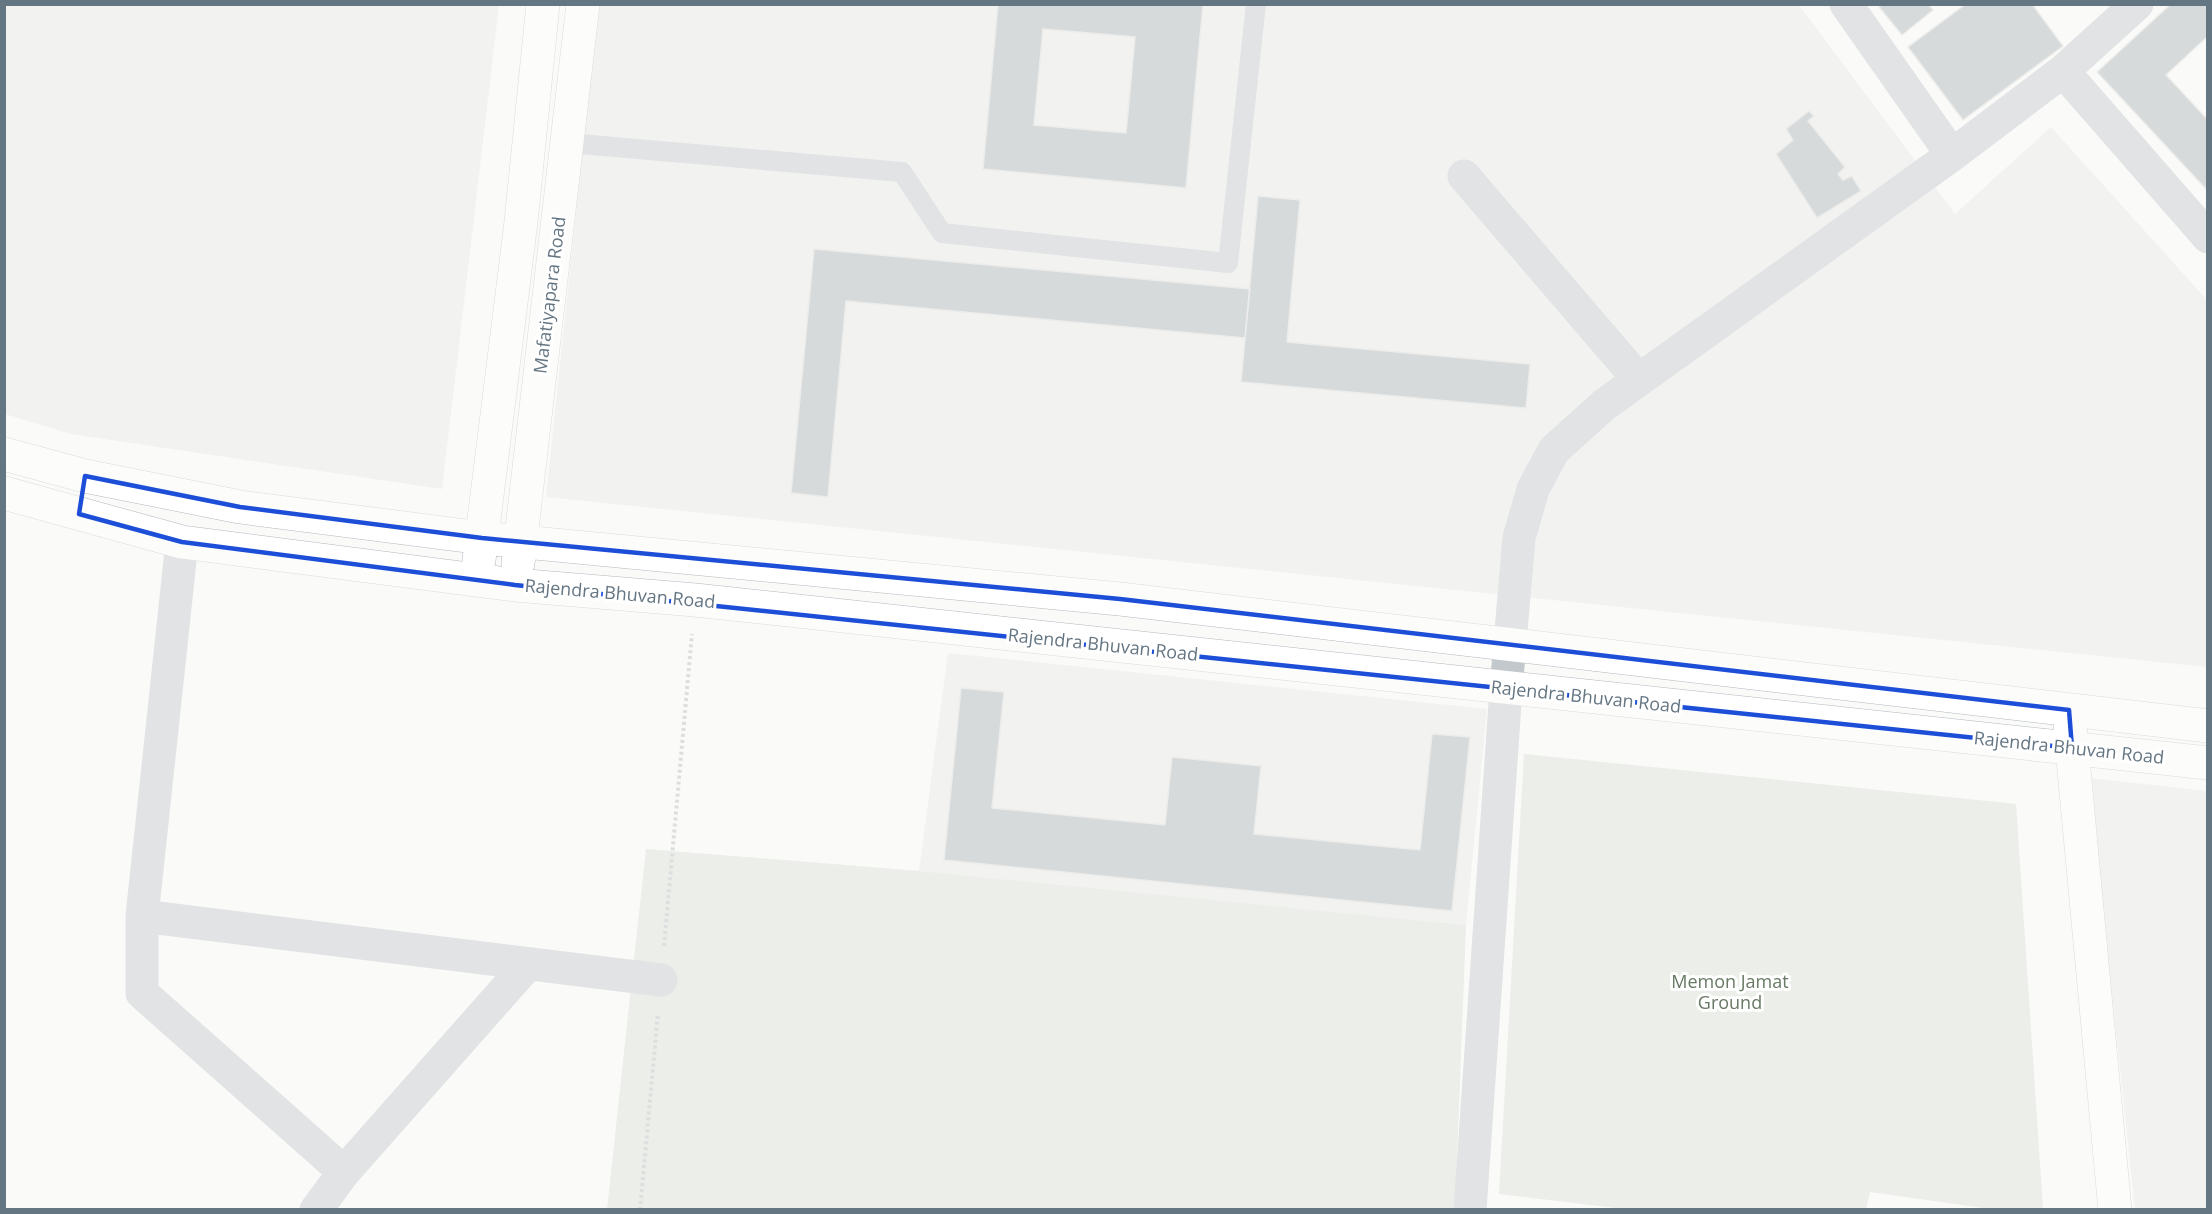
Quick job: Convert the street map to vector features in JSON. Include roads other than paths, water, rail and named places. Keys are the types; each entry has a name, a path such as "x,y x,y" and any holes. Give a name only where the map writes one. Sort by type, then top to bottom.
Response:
{"street":[{"path":"477,580 521,222 543,4"},
{"name":"Mafatiyapara Road","path":"515,585 568,142 582,4"},
{"path":"1846,4 1952,155"},
{"path":"1470,1209 1506,689 1519,538 1533,489 1554,450 1604,405 1952,155 2063,71 2137,4"},
{"path":"2063,71 2208,237"},
{"path":"1464,176 1639,380"},
{"path":"4,454 85,476 240,507 482,538 1177,606 2208,726"},
{"path":"79,514 85,476"},
{"name":"Rajendra Bhuvan Road","path":"4,493 182,542 515,585 695,600 2208,763"},
{"path":"297,556 301,515"},
{"path":"182,542 142,916 142,993 344,1172"},
{"path":"1171,652 1177,606"},
{"path":"2069,710 2115,1209"},
{"path":"142,916 661,980"},
{"path":"316,1209 344,1172 528,964"}],"lane":[{"path":"568,142 902,172 942,233 1228,263 1256,4"}],"park label":[{"name":"Memon Jamat Ground","path":"1730,992"}]}
